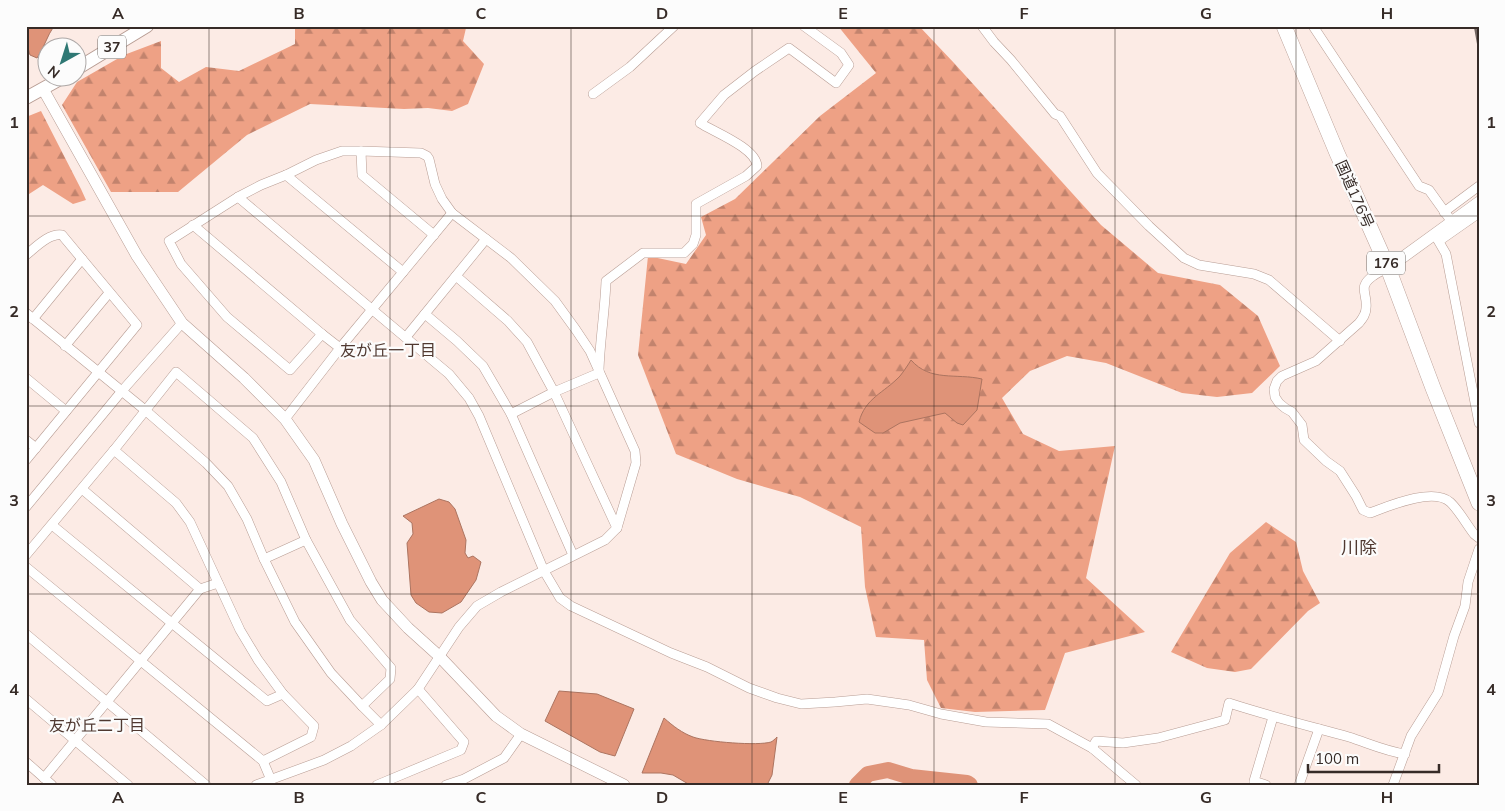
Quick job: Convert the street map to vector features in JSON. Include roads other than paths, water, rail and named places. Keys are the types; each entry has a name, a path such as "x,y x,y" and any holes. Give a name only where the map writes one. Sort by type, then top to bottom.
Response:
{"highway":[{"name":"国道176号","path":"1284,26 1336,153 1388,268 1475,485 1479,503"}],"main road":[{"name":"37","path":"88,62 147,26"},
{"path":"26,98 42,89"}],"street":[{"path":"593,94 630,67 674,26"},
{"path":"599,372 600,339 605,307 606,280 643,253 684,253 693,244 696,236 696,204 746,176 757,166 752,154 700,123 724,96 755,71 789,48 836,83 849,65 842,53 804,26"},
{"path":"982,26 1055,114 1060,116 1097,173 1168,245 1184,258 1199,265 1254,274 1269,280 1340,341"},
{"path":"1313,26 1418,186 1429,190 1452,222"},
{"path":"42,89 137,256 182,323 244,378 285,419 314,460 342,524 382,600 496,716 521,734 624,785"},
{"path":"361,151 362,175 434,235"},
{"path":"256,785 324,760 351,746 381,725 418,689 459,627 477,606 605,540 617,528 636,463 635,451 590,351 555,302 511,258 452,213 442,199 435,184 431,163 427,156 421,153 342,152 316,160 238,197 169,241 180,264 227,317 290,370 322,334"},
{"path":"286,175 404,272"},
{"path":"1444,212 1479,186"},
{"path":"238,197 449,374 468,398 479,416 544,571 560,598 571,606 671,653 707,667 749,688 800,704 867,699 909,705 941,714 986,722 1048,724 1092,748 1136,785"},
{"path":"1437,238 1452,222 1479,202"},
{"path":"1479,212 1373,276 1363,289 1367,307 1365,316 1340,341 1316,361 1282,376 1277,381 1274,389 1275,397 1284,408 1292,412 1302,425 1304,440 1326,461 1340,471 1363,510 1370,513 1402,502 1428,496 1439,497 1450,501 1479,538"},
{"path":"285,419 340,348 452,213"},
{"path":"193,226 340,348"},
{"path":"26,255 47,239 57,234 62,236 137,325 26,460"},
{"path":"1437,238 1446,254 1479,423"},
{"path":"406,337 486,239"},
{"path":"82,259 30,316 145,410 206,463 228,486 247,519 295,622 331,673 381,725"},
{"path":"456,276 508,321 527,342 554,392 617,528"},
{"path":"65,346 109,293"},
{"path":"425,314 457,340 483,366 512,414 573,556"},
{"path":"26,507 121,392 182,323"},
{"path":"26,555 52,526 176,372 253,438 281,482 306,540 350,620 391,668 390,679 362,706"},
{"path":"512,414 554,392 599,372"},
{"path":"26,378 66,411"},
{"path":"26,440 36,448"},
{"path":"114,450 176,503 190,522 240,630 258,660 283,694 314,726 311,737 263,761"},
{"path":"82,489 200,589"},
{"path":"52,526 267,701 283,694"},
{"path":"264,559 306,540"},
{"path":"1393,785 1411,736 1438,693 1454,636 1465,606 1468,582 1479,549"},
{"path":"26,567 263,761 271,780"},
{"path":"44,778 200,589 218,583"},
{"path":"26,634 206,785"},
{"path":"377,785 461,750 464,742 418,689"},
{"path":"26,699 128,785"},
{"path":"1092,748 1096,741 1123,743 1158,738 1225,720 1229,703 1405,754"},
{"path":"1266,785 1254,781 1273,717"},
{"path":"1298,785 1319,729"},
{"path":"446,785 464,779 504,758 521,734"},
{"path":"26,762 52,785"}],"waterway":[{"path":"857,785 868,774 888,770 911,777 967,783 970,785"}],"railway":[{"path":"1475,26 1479,48"}],"district":[{"name":"友が丘一丁目","path":"388,350"},
{"name":"川除","path":"1359,547"},
{"name":"友が丘二丁目","path":"97,725"}]}
